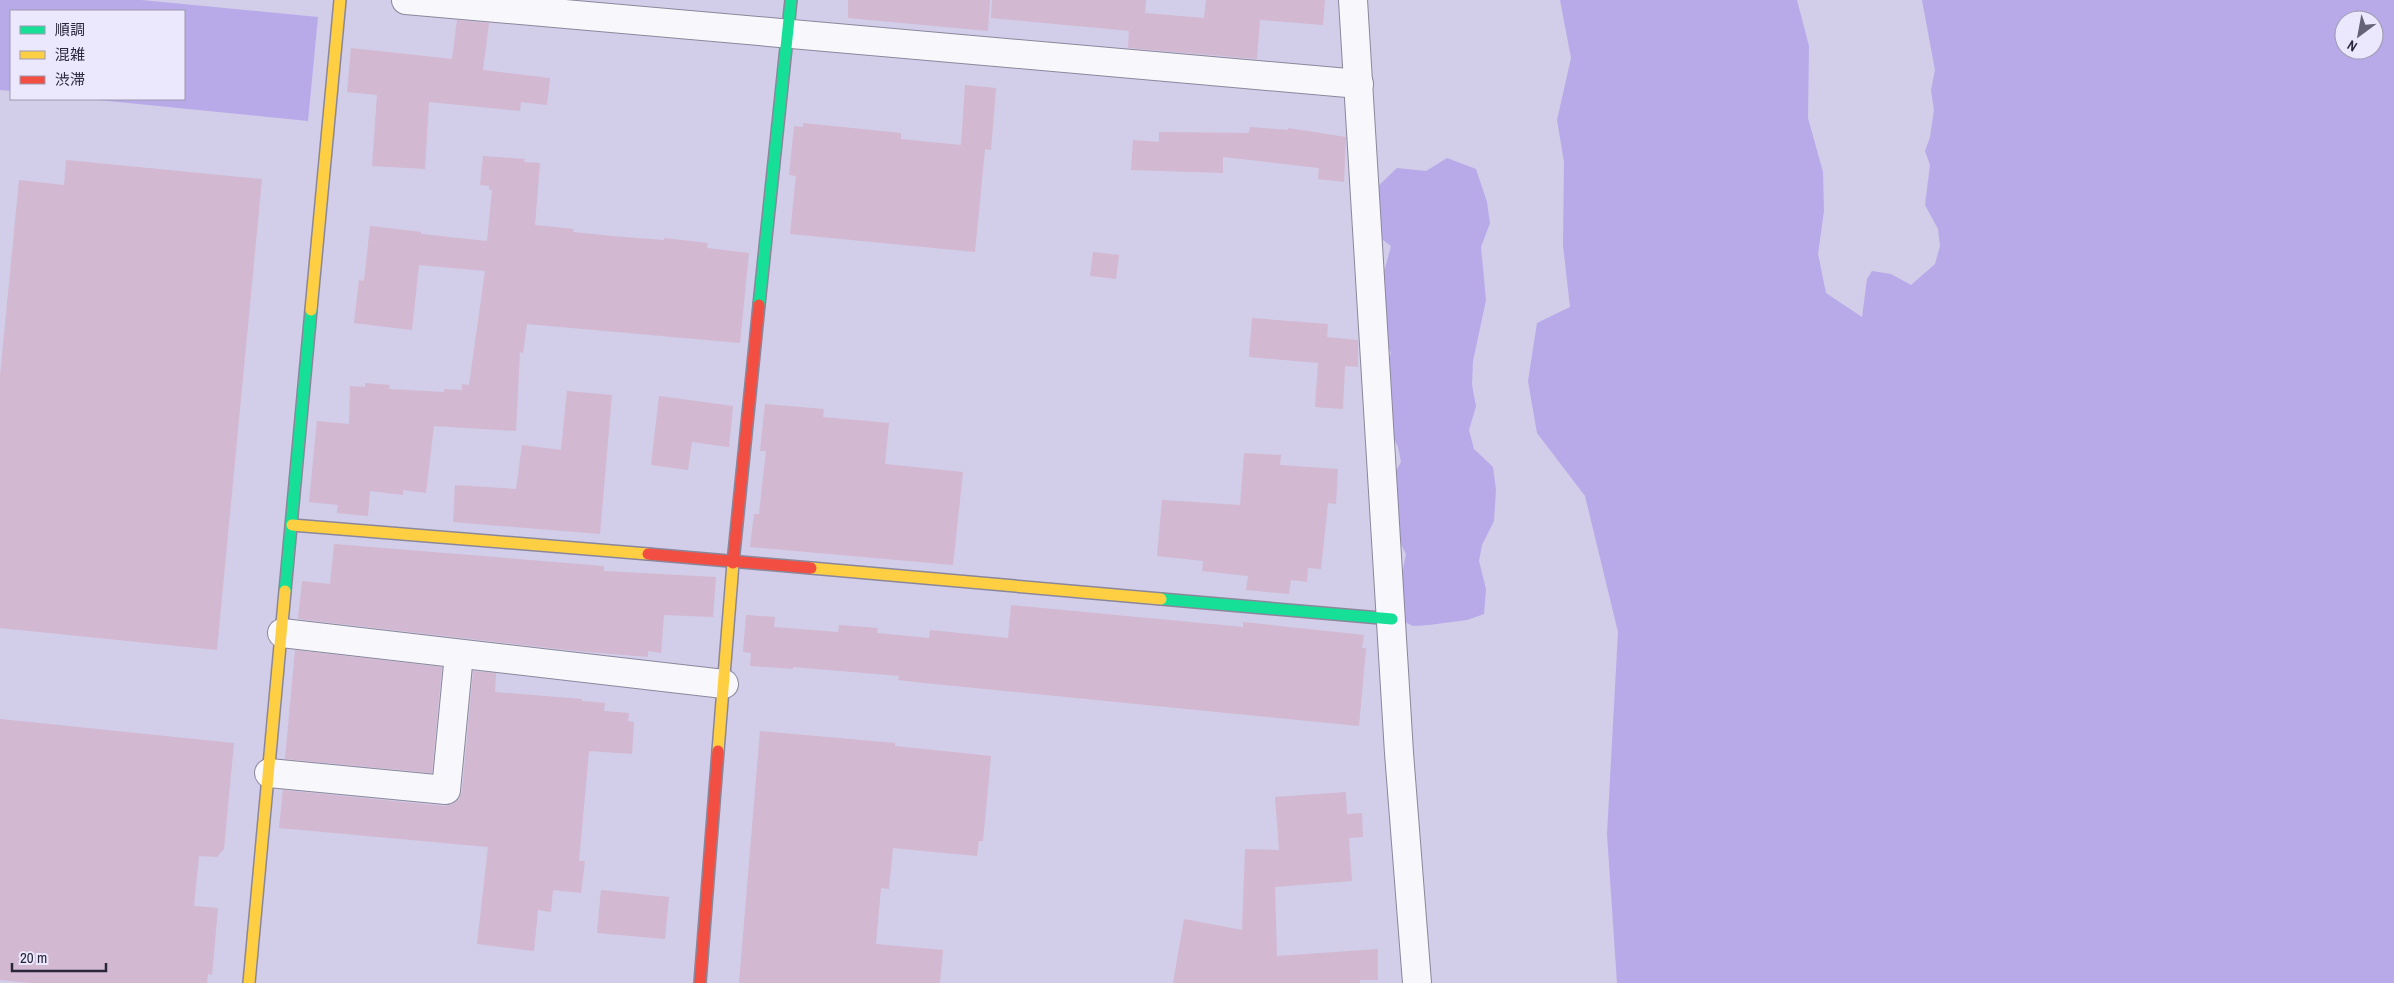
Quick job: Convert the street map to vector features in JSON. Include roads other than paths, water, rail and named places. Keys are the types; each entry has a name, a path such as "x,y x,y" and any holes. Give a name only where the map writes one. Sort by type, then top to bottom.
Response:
{"street":[{"path":"249,983 340,0"},
{"path":"406,0 1359,84"},
{"path":"700,983 733,561 791,0"},
{"path":"1353,0 1417,983"},
{"path":"292,525 733,561 1392,619"},
{"path":"282,633 724,684"},
{"path":"268,773 446,790 459,654"}]}
